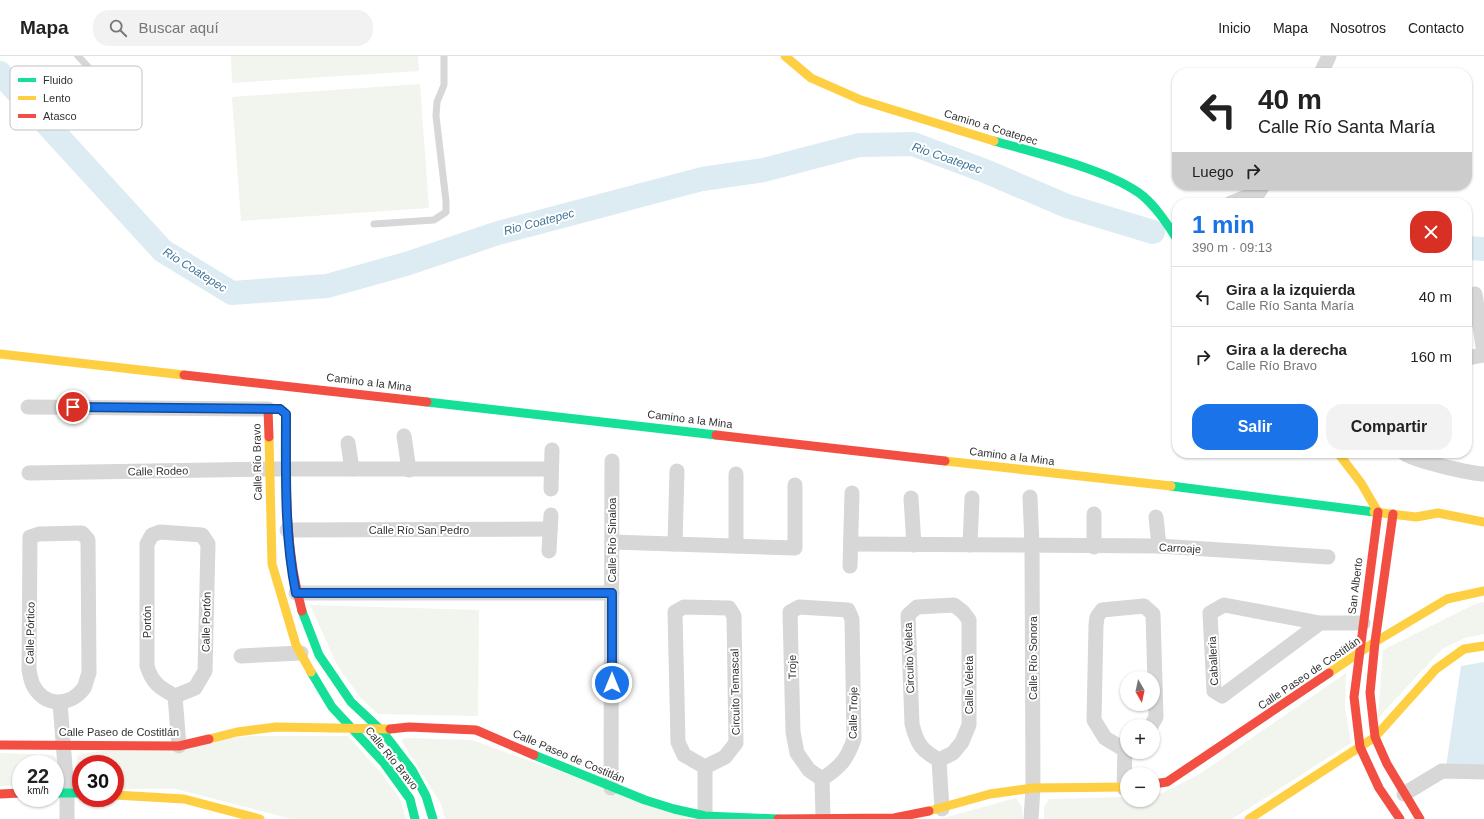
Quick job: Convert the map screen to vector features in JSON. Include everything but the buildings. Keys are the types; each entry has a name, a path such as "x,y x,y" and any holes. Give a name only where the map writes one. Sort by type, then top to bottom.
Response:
{"street":[{"name":"Camino a Coatepec","path":"785,56 811,78 861,100 1073,165 1116,181 1142,195 1172,228"},
{"path":"1323,68 1329,56"},
{"path":"1246,198 1260,193"},
{"path":"1472,357 1484,354 1475,294"},
{"name":"Camino a la Mina","path":"0,354 1170,486 1302,504 1378,512"},
{"path":"28,407 268,409"},
{"name":"Calle Río Bravo","path":"415,819 410,799 384,763 339,715 319,688 296,645 281,599 272,564 268,409 280,409 286,414 287,530 290,566 296,593 310,635 319,654 337,684 359,710 381,730 425,792 433,819"},
{"path":"404,436 409,470"},
{"path":"348,443 352,469"},
{"path":"551,489 552,450"},
{"path":"1342,458 1361,482 1378,512 1416,517 1438,513 1484,522"},
{"path":"1413,458 1484,474"},
{"name":"Calle Río Sinaloa","path":"611,788 612,461"},
{"name":"Calle Rodeo","path":"29,473 269,469 551,469"},
{"path":"675,544 677,471"},
{"path":"736,474 736,546"},
{"path":"612,542 795,548 796,485"},
{"path":"850,566 852,493"},
{"name":"Calle Río Sonora","path":"1030,497 1032,545 1033,788 1031,819"},
{"path":"911,498 914,545"},
{"path":"970,545 972,498"},
{"name":"San Alberto","path":"1378,512 1354,697 1360,747 1379,788 1400,819"},
{"path":"1094,514 1094,547"},
{"path":"1393,514 1375,642 1370,693 1375,737 1387,764 1420,819"},
{"path":"1156,517 1159,546"},
{"path":"1416,517 1433,525"},
{"name":"Calle Río San Pedro","path":"287,530 550,522 549,551"},
{"name":"Calle Portón","path":"152,535 160,532 190,533 202,535 208,544 205,671 195,688 175,696"},
{"name":"Calle Pórtico","path":"82,533 88,540 89,673 84,687 71,699 60,703 44,699 33,685 29,670 30,537 39,534 82,533"},
{"name":"Portón","path":"152,535 147,544 147,666 150,677 157,686 175,696"},
{"name":"Carroaje","path":"851,544 1032,545 1094,547 1159,546 1328,557"},
{"name":"Calle Paseo de Costitlán","path":"1160,783 1167,782 1375,642 1447,599 1484,591"},
{"path":"296,593 612,593"},
{"name":"Circuito Veleta","path":"939,760 927,753 916,741 912,724 908,615 917,607 954,605 963,612 969,620"},
{"name":"Caballeria","path":"1320,623 1222,696 1214,691 1210,614 1224,605 1320,623 1363,623"},
{"path":"1120,746 1105,738 1094,720 1096,625 1097,617 1102,610 1144,606 1153,614 1155,719"},
{"name":"Circuito Temascal","path":"684,607 729,608 734,616 736,743 725,757 705,767 684,755 678,742 675,612 684,607"},
{"name":"Troje","path":"822,779 809,770 797,753 793,732 790,612 799,607 848,610 852,620"},
{"name":"Calle Troje","path":"822,779 836,770 848,756 854,739 852,620"},
{"name":"Calle Veleta","path":"939,760 953,753 962,742 969,725 969,620"},
{"path":"1249,819 1375,737 1436,669 1464,649 1484,646"},
{"path":"241,656 301,653"},
{"path":"175,696 179,746"},
{"path":"60,703 68,793 67,819"},
{"name":"Calle Paseo de Costitlán","path":"0,745 64,744 179,746 237,732 276,727 381,730 409,727 476,730 611,788 674,809 705,816 792,819 894,818 942,809 990,794 1033,788 1120,788"},
{"path":"939,760 942,809"},
{"path":"705,767 705,816"},
{"path":"1404,794 1442,771 1484,772"},
{"path":"822,779 822,818"},
{"path":"0,794 12,793"},
{"path":"124,796 184,799 210,813 260,819"}],"lane":[{"path":"78,56 87,66"},
{"path":"374,224 434,220 446,212 436,116 437,102 444,85 444,56"}],"shaded area":[{"path":"231,56 418,56 419,71 232,83"},
{"path":"420,84 429,208 241,221 232,97"},
{"path":"1484,602 1484,634 1465,638 1442,649 1378,718 1383,650 1475,604"},
{"path":"310,605 479,610 478,716 378,714 360,697 337,665"},
{"path":"1484,662 1484,768 1446,767 1461,666"},
{"path":"1346,673 1345,708 1351,743 1232,819 1044,819 1044,807 1049,799 1120,797 1120,807 1160,807 1160,793 1198,775"},
{"path":"250,736 348,736 383,775 400,799 406,819 291,819 176,789 124,789 124,755 79,755 84,753"},
{"path":"402,739 472,740 692,819 445,819 441,804 403,743"},
{"path":"0,753 53,755 12,755 12,786 0,786"},
{"path":"1016,798 1022,807 1023,819 940,819"}],"waterway":[{"name":"Rio Coatepec","path":"0,73 10,84"},
{"name":"Rio Coatepec","path":"52,130 163,251 232,293 327,286 406,264 498,233 702,179 764,170 859,145 913,144 985,171 1067,206 1153,232"},
{"name":"Rio Coatepec","path":"1472,248 1484,249"}],"traffic: fast":[{"path":"994,141 1072,163 1112,178 1143,196 1162,216 1172,231"},
{"path":"427,402 716,435"},
{"path":"1171,486 1374,512"},
{"path":"302,611 319,655 351,702 382,731 412,770 426,796 433,819"},
{"path":"311,672 332,707 384,763 410,799 415,819"},
{"path":"534,755 645,800 674,809 705,816 778,819"},
{"path":"64,793 72,793"}],"traffic: slow":[{"path":"785,56 811,78 861,100 994,141"},
{"path":"0,354 184,375"},
{"path":"269,437 272,564 296,645 311,672"},
{"path":"1342,458 1361,483 1378,512"},
{"path":"945,461 1171,486"},
{"path":"1374,512 1416,517 1438,513 1484,522"},
{"path":"1329,673 1375,642 1447,599 1484,591"},
{"path":"1249,819 1375,737 1436,669 1464,649 1484,646"},
{"path":"209,739 237,732 276,727 390,729"},
{"path":"929,811 990,794 1033,788 1120,787"},
{"path":"124,796 184,799 260,819"}],"traffic: jam":[{"path":"184,375 427,402"},
{"path":"269,437 268,409 280,409 286,414 286,488 289,538 296,587 302,611"},
{"path":"716,435 945,461"},
{"path":"1378,512 1354,697 1360,747 1379,788 1400,819"},
{"path":"1393,514 1375,642 1370,693 1375,737 1387,764 1420,819"},
{"path":"1160,783 1167,782 1329,673"},
{"path":"390,729 409,727 476,730 534,755"},
{"path":"0,745 179,746 209,739"},
{"path":"0,794 12,793"},
{"path":"778,819 894,818 929,811"}],"route":[{"path":"73,407 280,409 286,414 287,530 290,566 296,593 612,593 612,683"}]}
